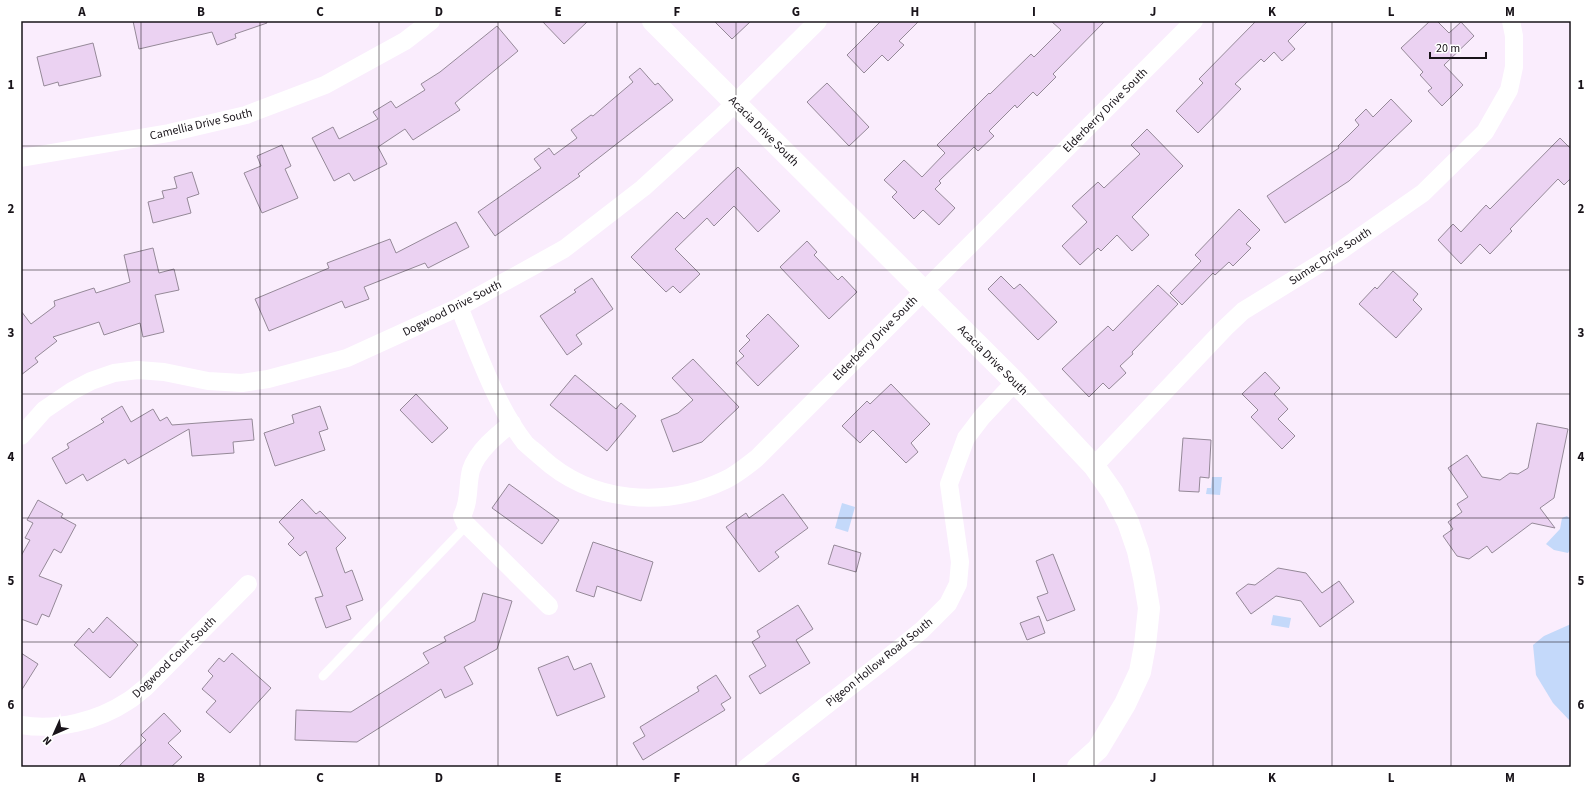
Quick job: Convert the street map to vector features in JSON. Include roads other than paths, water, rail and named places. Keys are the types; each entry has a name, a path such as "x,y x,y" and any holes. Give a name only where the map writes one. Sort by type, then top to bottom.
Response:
{"street":[{"name":"Camellia Drive South","path":"21,158 169,133 246,115 325,85 405,41 432,21"},
{"name":"Acacia Drive South","path":"653,21 1016,382 1094,466 1113,493 1128,522 1138,551 1149,608 1140,672 1125,704 1104,741 1091,756 1078,767"},
{"name":"Dogwood Drive South","path":"21,436 44,410 72,390 91,381 114,373 138,370 164,372 208,381 242,383 268,379 347,358 459,307 564,249 643,188 735,104 818,21"},
{"name":"Elderberry Drive South","path":"459,307 500,405 526,443 548,464 566,476 596,491 648,498 678,495 704,488 725,480 757,458 923,290 1194,21"},
{"name":"Sumac Drive South","path":"1094,466 1243,312 1340,251 1423,193 1485,132 1509,90 1514,66 1514,36 1510,21"},
{"name":"Pigeon Hollow Road South","path":"747,767 886,660 922,630 948,604 958,584 960,562 949,484 966,438 982,417 1016,382"},
{"path":"512,423 502,431 478,456 472,470 468,501 462,516 467,525 549,606"},
{"name":"Dogwood Court South","path":"21,725 50,726 72,724 112,710 128,701 145,688 248,584"}],"lane":[{"path":"322,676 467,525"}],"water":[{"path":"1212,477 1222,477 1220,495 1206,494 1207,488 1211,488"},
{"path":"842,503 855,507 848,532 835,528"},
{"path":"1567,516 1571,520 1571,548 1568,553 1554,550 1546,544 1560,529 1562,518"},
{"path":"1273,615 1291,618 1289,628 1271,625"},
{"path":"1571,624 1571,722 1553,703 1536,675 1533,645 1544,636"}]}
